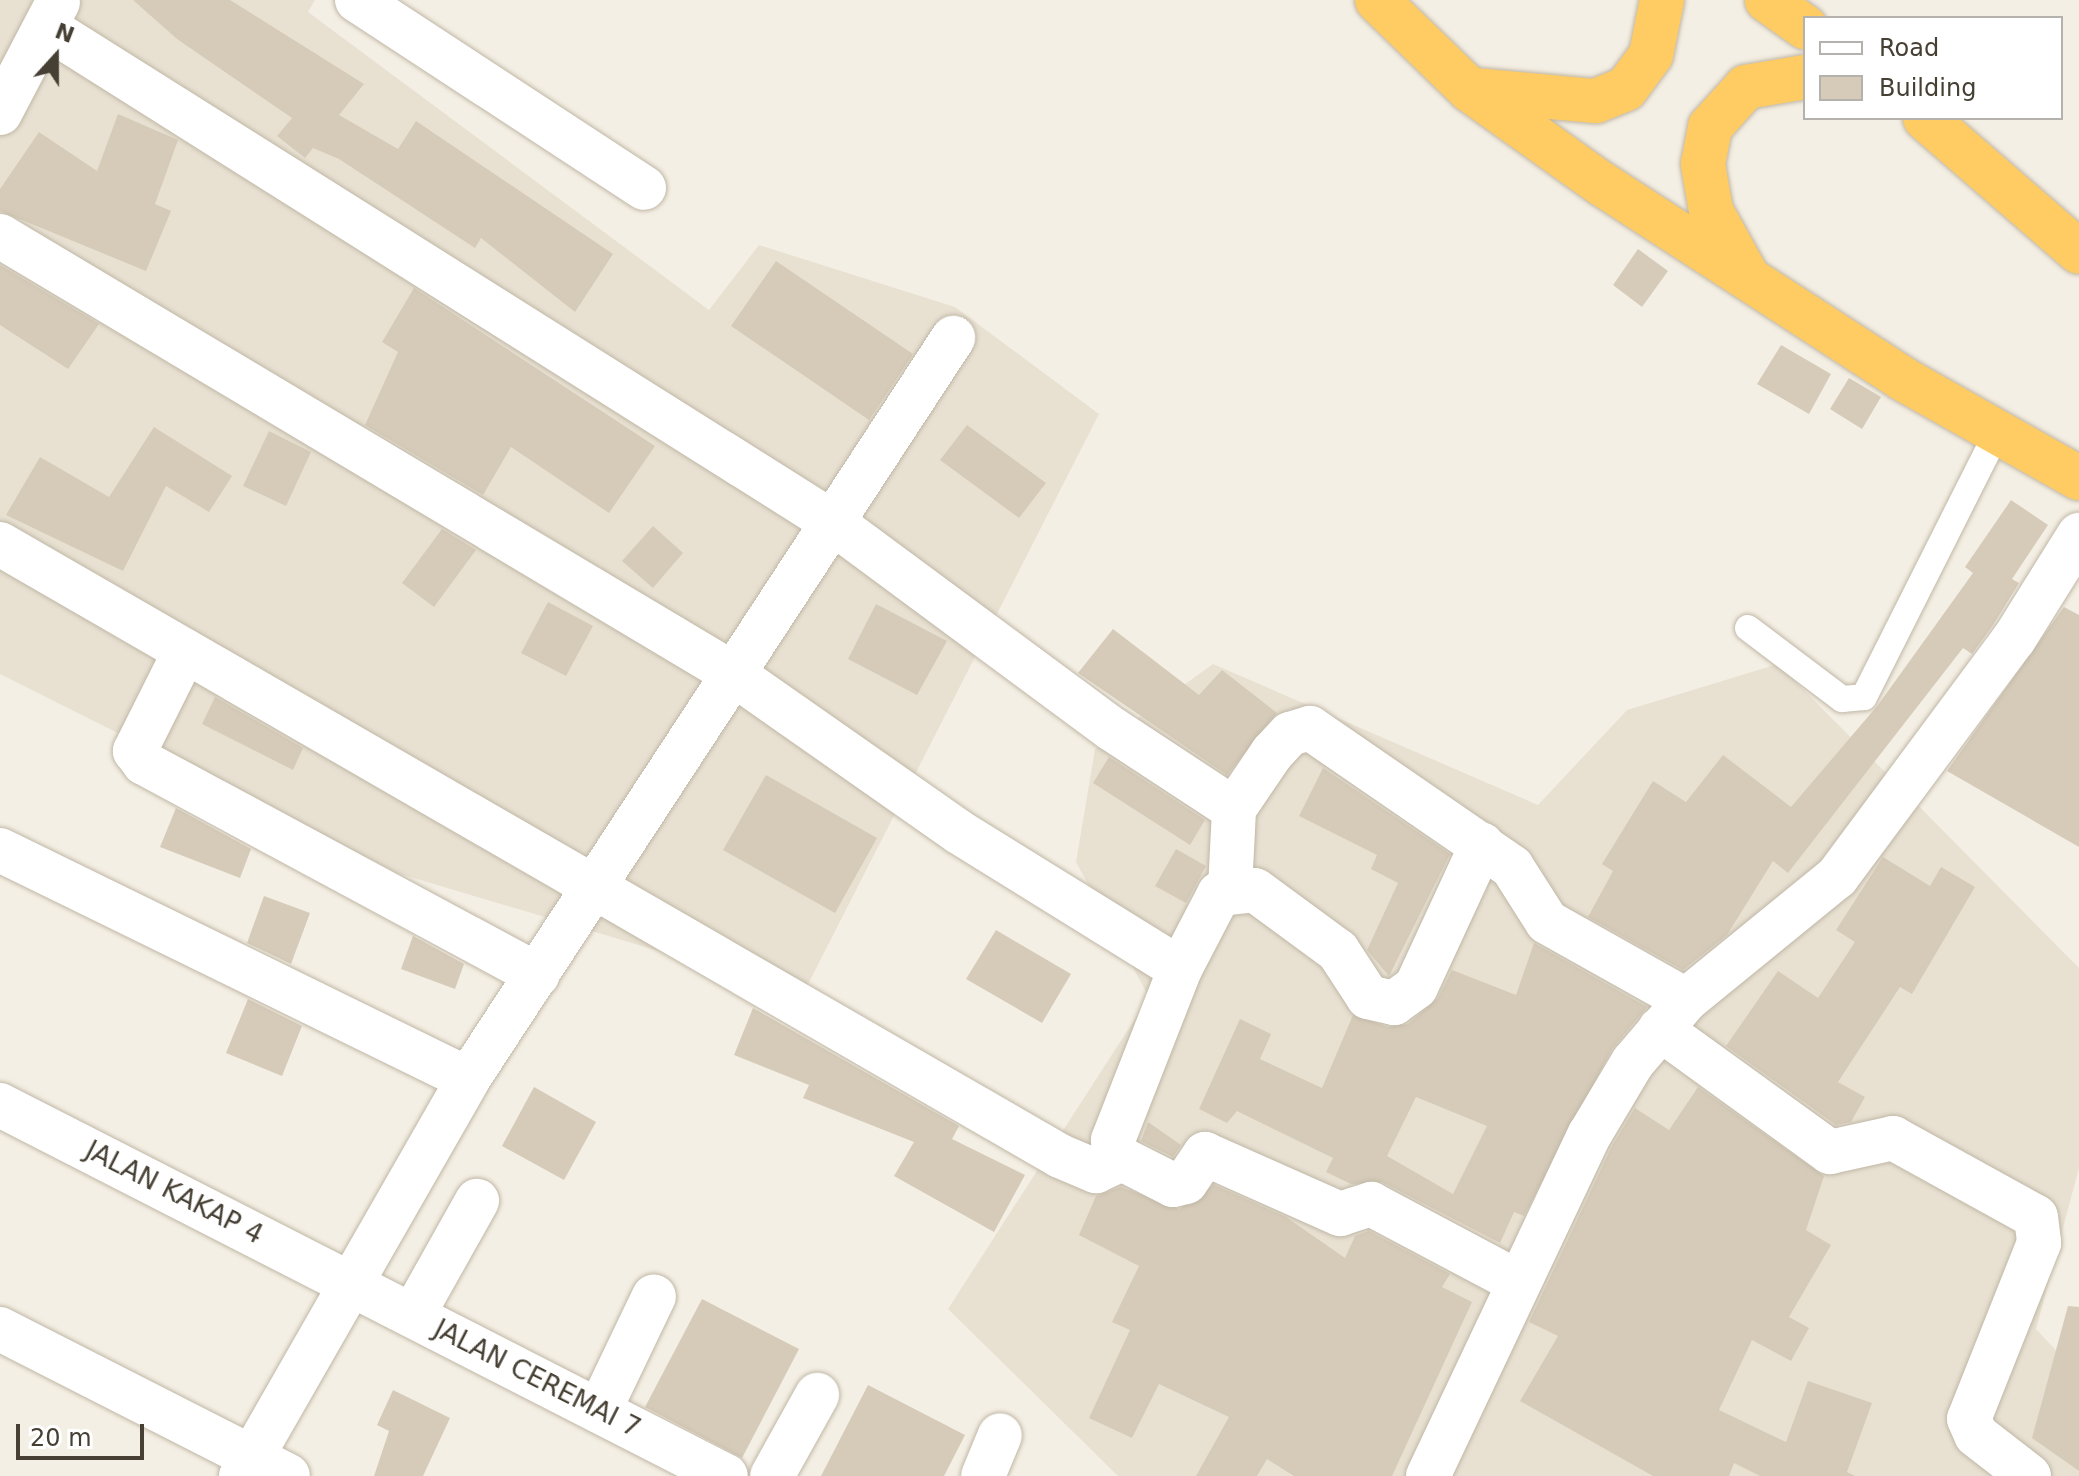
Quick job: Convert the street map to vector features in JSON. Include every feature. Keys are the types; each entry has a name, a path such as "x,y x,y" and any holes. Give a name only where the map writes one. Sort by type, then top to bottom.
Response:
{"highway":[{"path":"1377,0 1470,90 1753,285 2079,478"},
{"path":"1470,90 1596,101 1626,89 1651,55 1662,0"},
{"path":"1767,0 1803,26"},
{"path":"1753,285 1711,211 1703,164 1710,127 1746,87 1803,77"},
{"path":"1927,120 2077,245"}],"street":[{"path":"357,0 644,188"},
{"path":"0,113 53,13 832,522 1112,729 1234,809"},
{"path":"0,236 732,673 959,832 1180,969"},
{"path":"246,1466 347,1282 468,1079 596,889 732,673 953,338"},
{"path":"1428,1476 1590,1134 1673,1014 1837,877 2014,639 2079,535"},
{"path":"0,544 1082,1168 1111,1170 1122,1159"},
{"path":"185,651 135,751 144,763 538,975"},
{"path":"1230,889 1234,809 1272,753 1290,734 1310,728 1512,867 1547,922 1673,1014 1830,1152 1893,1138 2036,1217 2039,1243 1969,1419 1976,1435 2029,1476"},
{"path":"1482,844 1416,987 1394,1003 1368,997 1338,951 1295,913 1255,890 1230,889 1219,894 1180,969 1111,1149 1122,1159 1181,1185 1197,1157 1212,1155 1340,1214 1371,1204 1518,1282"},
{"path":"0,850 468,1079"},
{"name":"JALAN KAKAP 4","path":"0,1105 347,1282"},
{"path":"413,1315 477,1201"},
{"name":"JALAN CEREMAI 7","path":"347,1282 726,1476"},
{"path":"599,1411 654,1296"},
{"path":"0,1329 246,1466 288,1476"},
{"path":"772,1476 817,1395"},
{"path":"983,1476 1000,1435"}],"lane":[{"path":"1748,628 1842,699 1864,697 1997,432"}],"shaded area":[{"path":"0,0 315,0 308,12 709,310 759,245 955,307 1099,414 803,994 397,873 0,674"},
{"path":"1213,664 1538,805 1627,710 1778,664 2079,968 2079,1168 2036,1329 2079,1375 2079,1476 1118,1476 948,1309 1149,997 1076,862 1095,749"}],"building":[{"path":"133,0 230,0 364,84 339,115 398,149 416,121 613,254 575,312 481,238 475,248 339,159 313,148 305,158 277,136 292,118 177,39"},
{"path":"118,114 178,140 155,204 171,211 146,271 0,211 0,189 39,132 97,171"},
{"path":"1638,249 1668,271 1642,307 1613,285"},
{"path":"776,261 913,354 869,420 731,326"},
{"path":"0,265 99,324 68,369 0,325"},
{"path":"414,288 655,446 609,513 511,447 483,495 365,425 398,352 382,342"},
{"path":"1781,345 1831,374 1809,414 1757,384"},
{"path":"1849,378 1881,397 1862,429 1830,409"},
{"path":"967,425 1046,483 1019,518 940,460"},
{"path":"154,427 232,476 209,512 166,486 123,571 6,515 40,457 109,497"},
{"path":"269,431 311,452 286,506 243,486"},
{"path":"2011,500 2048,525 2012,579 2019,583 1993,625 1972,654 1963,648 1788,873 1773,861 1727,935 1683,970 1588,917 1613,871 1602,864 1653,781 1686,802 1723,755 1791,807 1878,705 1973,573 1965,567"},
{"path":"653,526 683,553 653,588 622,561"},
{"path":"442,529 476,550 434,607 402,583"},
{"path":"548,602 593,626 566,676 521,653"},
{"path":"876,604 947,641 917,695 848,659"},
{"path":"2064,607 2079,615 2079,847 1947,771"},
{"path":"1113,629 1199,695 1222,670 1277,713 1227,775 1078,673"},
{"path":"215,697 303,748 293,770 202,724"},
{"path":"1109,757 1205,820 1190,845 1093,783"},
{"path":"1323,768 1450,854 1389,976 1367,950 1398,883 1371,869 1377,855 1299,816"},
{"path":"766,775 877,838 835,913 723,850"},
{"path":"176,808 251,849 240,878 160,847"},
{"path":"1176,849 1206,866 1186,903 1155,886"},
{"path":"1883,857 1930,886 1941,867 1975,887 1912,994 1900,987 1838,1082 1865,1097 1851,1122 1836,1125 1726,1046 1778,971 1818,998 1855,942 1836,930"},
{"path":"264,896 310,913 291,964 247,943"},
{"path":"996,930 1071,974 1042,1023 966,979"},
{"path":"413,936 464,964 455,989 401,969"},
{"path":"1534,943 1647,1007 1612,1049 1524,1216 1514,1212 1500,1243 1382,1182 1351,1184 1326,1172 1333,1158 1237,1111 1227,1123 1199,1109 1240,1019 1271,1034 1260,1059 1322,1088 1353,1015 1388,1027 1408,1024 1438,998 1452,970 1516,995","holes":["1416,1097 1487,1126 1453,1194 1387,1156"]},
{"path":"248,999 302,1026 282,1076 226,1053"},
{"path":"753,1008 959,1126 952,1139 1025,1175 994,1232 894,1176 914,1142 803,1098 809,1085 734,1055"},
{"path":"534,1087 596,1122 564,1180 502,1146"},
{"path":"1698,1087 1824,1176 1806,1230 1831,1245 1789,1317 1809,1328 1791,1361 1752,1340 1719,1410 1786,1442 1808,1381 1872,1403 1847,1472 1855,1476 1760,1476 1734,1463 1729,1476 1653,1476 1520,1401 1558,1336 1529,1322 1612,1146 1635,1108 1669,1130"},
{"path":"1148,1122 1181,1145 1173,1157 1141,1141"},
{"path":"1214,1185 1286,1217 1345,1258 1355,1236 1369,1231 1450,1274 1442,1287 1472,1302 1392,1476 1294,1476 1267,1459 1257,1476 1196,1476 1229,1417 1159,1384 1132,1438 1089,1418 1130,1330 1112,1322 1139,1266 1079,1235 1096,1196 1121,1187 1179,1209"},
{"path":"702,1299 799,1349 742,1458 645,1407"},
{"path":"2068,1306 2079,1307 2079,1471 2032,1438"},
{"path":"868,1385 965,1435 944,1476 821,1476"},
{"path":"393,1390 450,1418 423,1476 374,1476 389,1431 377,1425"}]}
